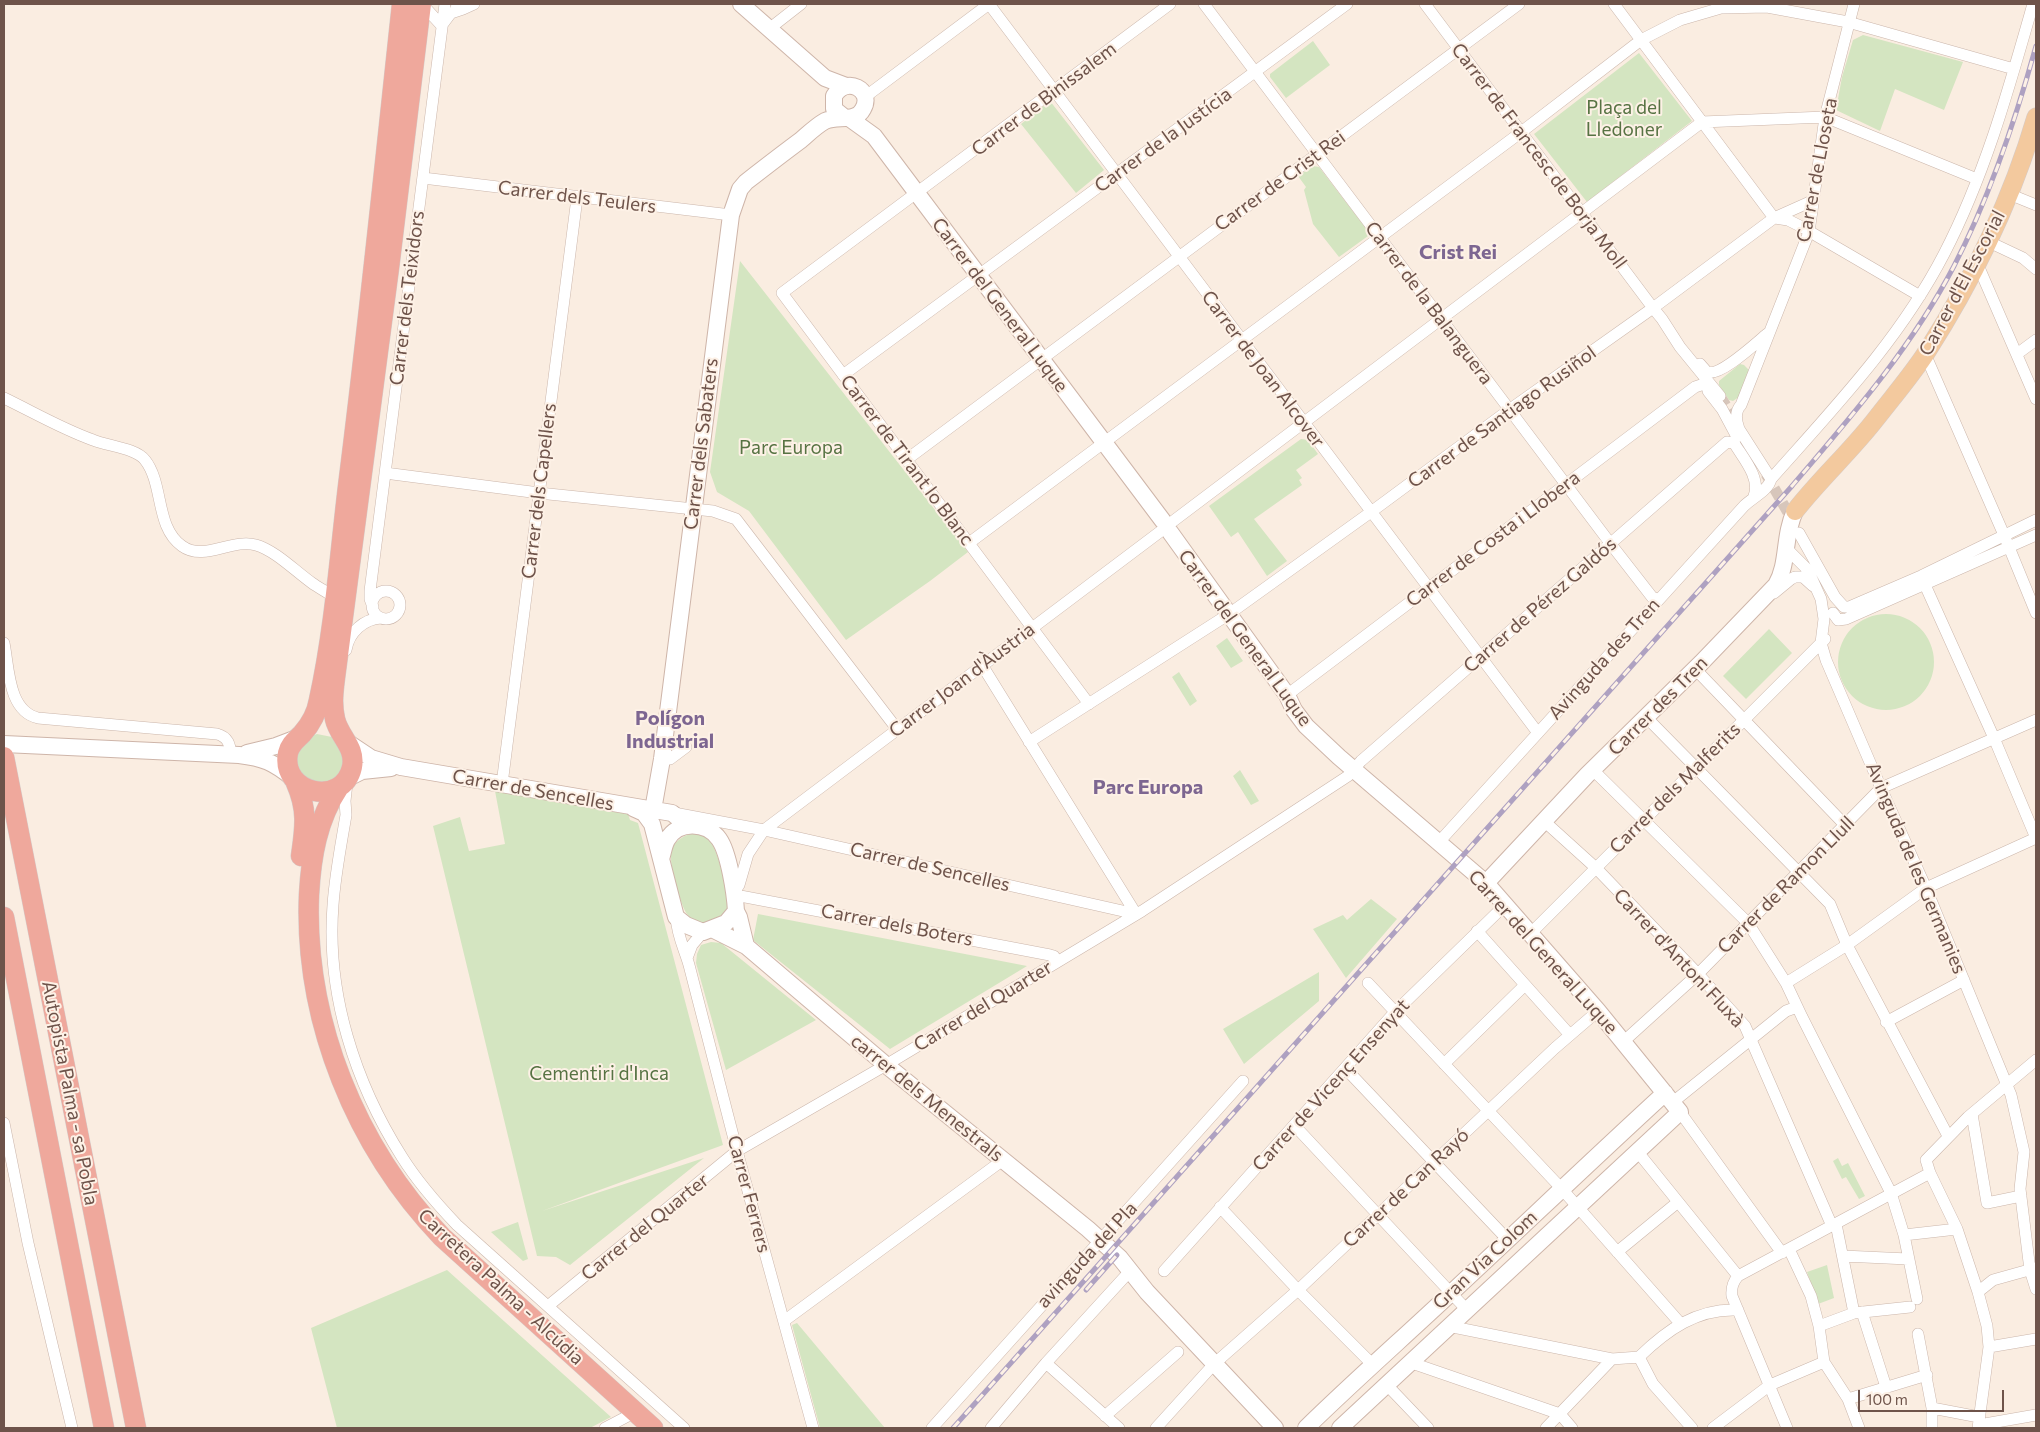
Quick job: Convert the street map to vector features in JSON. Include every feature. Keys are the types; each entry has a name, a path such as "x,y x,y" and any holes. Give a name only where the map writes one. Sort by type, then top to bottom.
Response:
{"highway":[{"path":"402,4 357,414 325,669 314,716 290,748 288,755 289,770 294,780 302,787 314,792 330,791 344,783 352,756 338,728 334,714 334,695 422,4"},
{"path":"299,735 313,728 325,728 345,739"},
{"name":"Autopista Palma - sa Pobla","path":"4,757 136,1428"},
{"name":"Carretera Palma - Alcúdia","path":"294,780 304,803 306,817 298,911 299,946 306,993 313,1026 324,1061 350,1127 383,1182 422,1232 632,1423"},
{"name":"Carretera Palma - Alcúdia","path":"344,783 324,814 313,853 310,875 309,932 314,977 326,1033 344,1086 363,1127 397,1183 442,1237 653,1428"},
{"name":"Autopista Palma - sa Pobla","path":"4,917 104,1428"}],"main road":[{"path":"741,4 825,78 846,86 855,86 864,98 861,113 846,118 837,112 825,78"},
{"path":"826,121 836,91 846,86"},
{"name":"Carrer del General Luque","path":"864,98 874,136"},
{"name":"Carrer d'El Escorial","path":"1796,511 1874,422 1925,354 1977,263 2034,136 2036,117"},
{"name":"Carrer del General Luque","path":"846,118 874,136 1166,527 1287,695 1294,710 1306,726 1353,769 1486,883 1598,1011 1673,1102"},
{"name":"Carrer dels Sabaters","path":"653,810 662,759 692,510 731,215 740,189 746,182 826,121 846,118"},
{"name":"Carrer des Tren","path":"1486,883 1593,770 1763,599 1780,579 1794,538 1789,527 1796,511"},
{"path":"235,755 276,746 299,735"},
{"name":"Carrer de Sencelles","path":"345,739 371,758 401,767 672,813"},
{"path":"4,744 235,755 264,759 279,766 294,780"},
{"name":"Carrer de Sencelles","path":"344,783 357,773 401,767"},
{"path":"629,806 644,813 652,824 676,917 686,925 708,931 726,923 735,899"},
{"path":"672,813 694,826 712,831 720,840 746,946"},
{"path":"661,859 666,841 678,828 694,826"},
{"name":"carrer dels Menestrals","path":"708,931 746,946 1115,1255 1147,1292 1275,1428"},
{"name":"Gran Via Colom","path":"1340,1428 1636,1151 1673,1102"},
{"name":"Gran Via Colom","path":"1306,1428 1561,1188 1673,1102"}],"street":[{"path":"422,4 442,26 451,13 463,10 474,4"},
{"name":"Carrer dels Teixidors","path":"373,607 370,599 373,570 445,4"},
{"path":"450,4 463,10"},
{"path":"769,29 801,4"},
{"path":"864,98 989,4"},
{"name":"Carrer de Joan Alcover","path":"989,4 1538,733"},
{"name":"Carrer de Binissalem","path":"782,293 1170,4"},
{"name":"Carrer de la Balanguera","path":"1204,4 1440,320 1610,543 1652,597 1657,600"},
{"name":"Carrer de la Justícia","path":"843,375 1347,4"},
{"name":"Carrer de Francesc de Borja Moll","path":"1425,4 1520,133 1662,319"},
{"name":"Carrer de Crist Rei","path":"906,460 1040,358 1518,4"},
{"path":"1614,4 1774,218 1788,220 1920,296"},
{"name":"Carrer de Lloseta","path":"1768,333 1809,232 1825,118 1854,4"},
{"name":"Avinguda des Tren","path":"1439,842 1657,600 1754,496 1769,486 1766,479 1883,351 1920,296 1945,254 1978,179 2004,104 2033,4"},
{"path":"969,543 1520,133 1641,40 1680,20 1721,8 1741,5 1766,7 1848,22 2014,69"},
{"path":"1702,122 1825,118 1978,179"},
{"name":"Carrer Joan d'Àustria","path":"735,899 748,854 764,830 1583,214 1702,122"},
{"name":"Carrer dels Teulers","path":"423,178 731,215"},
{"path":"2009,194 2036,205"},
{"name":"Carrer dels Capellers","path":"502,784 577,198"},
{"name":"Carrer de Santiago Rusiñol","path":"1029,742 1229,614 1509,410 1653,308 1774,218 1812,201"},
{"path":"1987,241 2023,258 2036,269"},
{"path":"1977,263 2036,399"},
{"name":"Carrer de Tirant lo Blanc","path":"782,293 1089,704"},
{"name":"Carrer de Francesc de Borja Moll","path":"1653,308 1655,321 1664,335 1701,385 1705,387 1722,409 1731,427 1766,479"},
{"path":"1662,319 1671,326 1707,372 1714,373 1736,359 1768,333"},
{"path":"1662,319 1680,348 1720,396"},
{"path":"1766,479 1739,428 1737,412 1768,333"},
{"path":"2016,354 2036,340"},
{"path":"1925,354 2009,546 2036,613"},
{"path":"1736,359 1751,363 1755,369"},
{"name":"Carrer de Costa i Llobera","path":"1287,695 1695,387 1701,385"},
{"path":"4,398 93,440 134,452 142,457 148,465 171,534 187,549 199,552 241,544 256,545 274,555 314,585 334,597"},
{"path":"1722,409 1737,412"},
{"name":"Carrer de Pérez Galdós","path":"1353,769 1727,442 1734,443 1755,479 1756,490 1754,496"},
{"path":"385,473 539,494 713,511 736,520 897,729"},
{"path":"1794,538 1827,591 1833,613 1838,620 1846,619 2036,520"},
{"path":"1794,538 1835,598 1844,607 1849,607 1923,580 2036,534"},
{"path":"1794,538 1795,559 1808,570 1821,599 1824,619 1823,649"},
{"path":"334,695 343,670 347,647 352,636 370,619 389,618 396,614 400,605 397,594 379,583 373,570"},
{"path":"1763,599 1795,577 1808,579 1816,589"},
{"path":"1786,983 1846,945 1926,888 2036,838 1994,738 1923,580"},
{"path":"381,618 373,607 377,595 385,591 397,594"},
{"path":"1823,649 1830,632 1833,613"},
{"path":"4,643 15,700 29,714 38,718 217,734 228,741 235,755"},
{"name":"Carrer dels Malferits","path":"1531,933 1744,718 1823,649"},
{"name":"Avinguda de les Germanies","path":"1823,649 1880,788 1926,888 2011,1095 2024,1152 2015,1197 2033,1269 2036,1289"},
{"path":"982,665 1136,914"},
{"path":"1692,672 1700,674 1845,825"},
{"path":"1646,717 1830,904 1846,945 1948,1136"},
{"path":"1880,788 2036,720"},
{"path":"662,759 670,759 686,747"},
{"name":"Carrer del Quarter","path":"548,1306 737,1151 886,1065 1136,914 1348,776 1353,769"},
{"path":"1593,770 1748,923 1786,983 1891,1193 1904,1235 1914,1303 1858,1312 1819,1326"},
{"path":"344,783 346,815 333,905 334,964 342,1011 352,1052 377,1113 402,1158 457,1225 684,1428"},
{"name":"Carrer de Ramon Llull","path":"1623,1042 1698,974 1880,788"},
{"name":"Carrer de Sencelles","path":"672,813 764,830 1136,914"},
{"name":"Carrer d'Antoni Fluxà","path":"1544,821 1596,868 1698,974 1744,1026 1834,1225 1858,1312 1886,1387"},
{"name":"Carrer de Sencelles","path":"694,826 723,822"},
{"name":"Carrer dels Boters","path":"735,899 1050,954 1054,956 1056,961"},
{"name":"Carrer de Vicenç Ensenyat","path":"1164,1271 1295,1126 1394,1012 1505,905"},
{"name":"Carrer Ferrers","path":"676,917 681,947 687,958 737,1151 813,1428"},
{"path":"687,958 692,945 708,931"},
{"path":"1477,931 1570,1036"},
{"path":"1886,1022 1964,980"},
{"path":"1368,983 1561,1188 1680,1323"},
{"path":"1444,1064 1525,985"},
{"path":"1673,1102 1786,1011 1797,1007"},
{"name":"Carrer de Can Rayó","path":"1156,1428 1214,1364 1298,1290 1488,1111 1598,1011"},
{"path":"1979,1423 1989,1347 1987,1326 1957,1229 1930,1173 1926,1160 1948,1136 2006,1083 2036,1060"},
{"path":"1345,1068 1508,1239"},
{"name":"avinguda del Pla","path":"932,1428 1046,1300 1115,1255 1243,1081"},
{"name":"Carrer del General Luque","path":"1673,1102 1786,1251 1811,1296 1819,1326 1824,1362"},
{"path":"1972,1114 1986,1203 2015,1197"},
{"path":"4,1123 28,1243 72,1428"},
{"path":"1295,1126 1466,1309"},
{"path":"2024,1152 2036,1149"},
{"path":"1636,1151 1738,1276"},
{"path":"784,1321 1003,1160"},
{"path":"1787,1428 1738,1310 1731,1290 1734,1281 1738,1276 1930,1173"},
{"path":"1617,1252 1678,1202"},
{"path":"1220,1208 1372,1364"},
{"path":"1904,1235 1957,1229"},
{"path":"991,1428 1046,1363 1115,1255"},
{"path":"1843,1256 1908,1260"},
{"path":"1978,1292 1993,1280 2033,1269"},
{"path":"1448,1326 1612,1359 1639,1357 1680,1323 1699,1315 1720,1310 1738,1310"},
{"path":"1918,1334 1932,1408 1932,1428"},
{"path":"1989,1347 2036,1339"},
{"path":"1105,1416 1178,1352"},
{"path":"1639,1357 1653,1384 1692,1428"},
{"path":"1546,1428 1612,1359"},
{"path":"1409,1362 1560,1414 1572,1428"},
{"path":"1713,1428 1727,1424 1770,1385 1824,1362 1848,1399 1859,1428"},
{"path":"1046,1363 1118,1428"},
{"path":"1848,1399 1927,1375"},
{"path":"1386,1384 1428,1428"},
{"path":"1932,1408 1979,1423 2036,1415"},
{"path":"605,1428 632,1423"}],"green space":[{"path":"1863,35 1963,62 1944,110 1895,89 1880,131 1836,110 1842,77 1853,40"},
{"path":"1313,41 1330,65 1286,98 1270,77 1270,74"},
{"name":"Plaça del Lledoner","path":"1639,53 1692,121 1587,202 1534,134"},
{"path":"1050,101 1104,170 1076,193 1021,124"},
{"path":"1313,166 1319,167 1368,231 1368,236 1339,257 1313,224 1304,190 1306,187 1298,176"},
{"name":"Parc Europa","path":"740,261 968,552 846,640 749,511 717,492 710,472"},
{"path":"1740,364 1750,371 1739,397 1733,401 1729,400 1719,385 1719,381"},
{"path":"1301,439 1308,440 1318,454 1296,470 1302,478 1299,480 1302,485 1254,519 1287,561 1267,576 1238,532 1231,537 1209,506"},
{"path":"1886,614 1904,617 1920,628 1931,644 1934,662 1931,680 1920,696 1904,707 1886,710 1868,707 1852,696 1841,680 1838,662 1841,644 1852,628 1868,617"},
{"path":"1769,629 1792,653 1746,699 1723,676"},
{"path":"1227,638 1243,661 1231,668 1216,646"},
{"path":"1179,672 1197,701 1190,706 1172,677"},
{"path":"317,734 332,737 346,756 337,779 320,785 298,773 295,756 309,737"},
{"path":"1240,770 1259,801 1251,805 1233,776"},
{"name":"Cementiri d'Inca","path":"495,791 628,814 630,820 638,823 723,1145 542,1211 704,1158 570,1265 556,1257 537,1256 433,826 460,817 469,851 505,844"},
{"path":"693,833 704,836 712,844 720,865 727,894 728,907 726,911 711,922 696,921 687,914 674,879 671,864 672,848 678,840"},
{"path":"1371,899 1397,919 1346,978 1313,929 1343,915 1347,920"},
{"path":"758,914 1027,966 890,1049 753,940"},
{"path":"711,942 721,943 816,1020 726,1070 696,963 701,945"},
{"path":"1319,972 1319,1001 1244,1064 1223,1029"},
{"path":"1838,1158 1842,1166 1848,1163 1865,1196 1859,1199 1846,1177 1842,1179 1833,1161"},
{"path":"518,1222 528,1259 523,1261 491,1232"},
{"path":"1827,1265 1834,1298 1818,1304 1807,1272"},
{"path":"447,1270 611,1417 590,1428 337,1428 311,1328"},
{"path":"797,1323 885,1428 820,1428 792,1325"}],"tunnel":[{"path":"1720,396 1734,419"},
{"path":"1766,474 1794,523"}],"railway":[{"path":"953,1428 1792,486 1879,381 1919,325 1967,240 2001,158 2036,46"},
{"path":"1086,1290 1117,1255"}],"district":[{"name":"Crist Rei","path":"1458,252"},
{"name":"Polígon Industrial","path":"670,730"},
{"name":"Parc Europa","path":"1148,787"}]}
